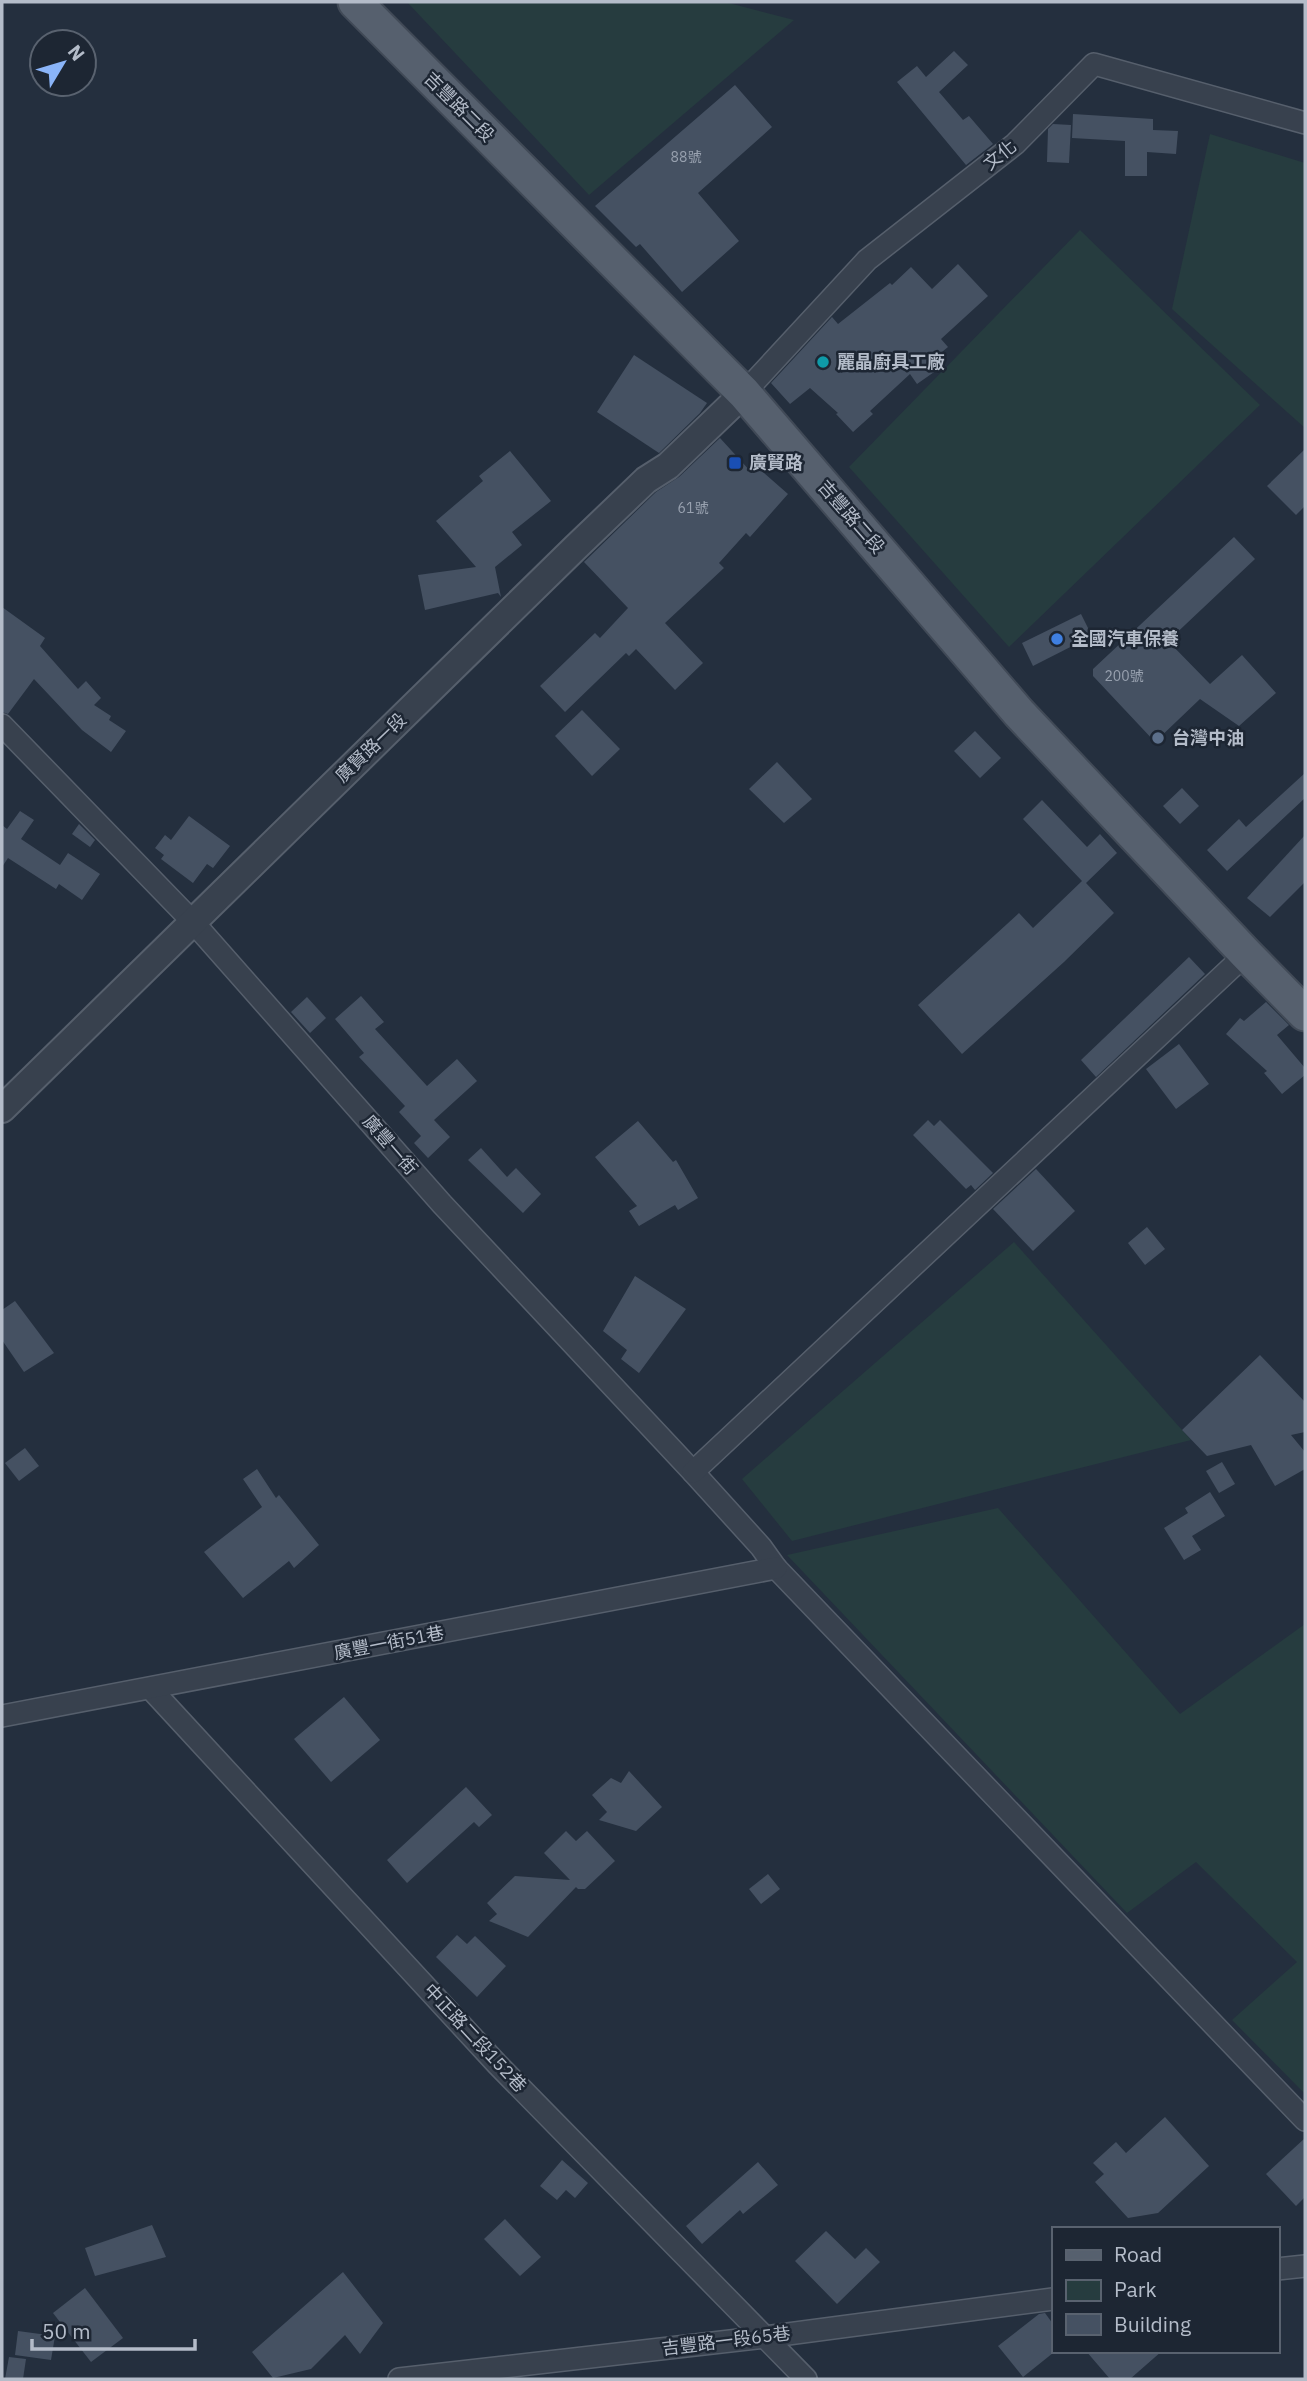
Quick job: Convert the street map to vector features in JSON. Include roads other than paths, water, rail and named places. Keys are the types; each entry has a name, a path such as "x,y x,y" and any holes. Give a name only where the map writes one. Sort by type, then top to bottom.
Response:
{"main road":[{"name":"吉豐路二段","path":"355,2 744,393 1019,713 1305,1014"}],"street":[{"name":"文化","path":"744,393 867,260 1015,144 1094,64 1305,123"},
{"name":"廣賢路一段","path":"2,1109 605,519 646,480 668,466 744,393"},
{"name":"廣豐一街","path":"2,725 192,922 442,1204 693,1472 761,1547 776,1568 1305,2120"},
{"path":"693,1472 1246,954"},
{"name":"廣豐一街51巷","path":"2,1716 776,1568"},
{"name":"中正路二段152巷","path":"151,1689 497,2064 806,2379"},
{"path":"1279,2269 1305,2266"},
{"name":"吉豐路一段65巷","path":"399,2379 765,2337 1052,2299"}],"place":[{"name":"麗晶廚具工廠","path":"823,362"},
{"name":"廣賢路","path":"735,463"},
{"name":"全國汽車保養","path":"1057,639"},
{"name":"台灣中油","path":"1158,738"}]}
